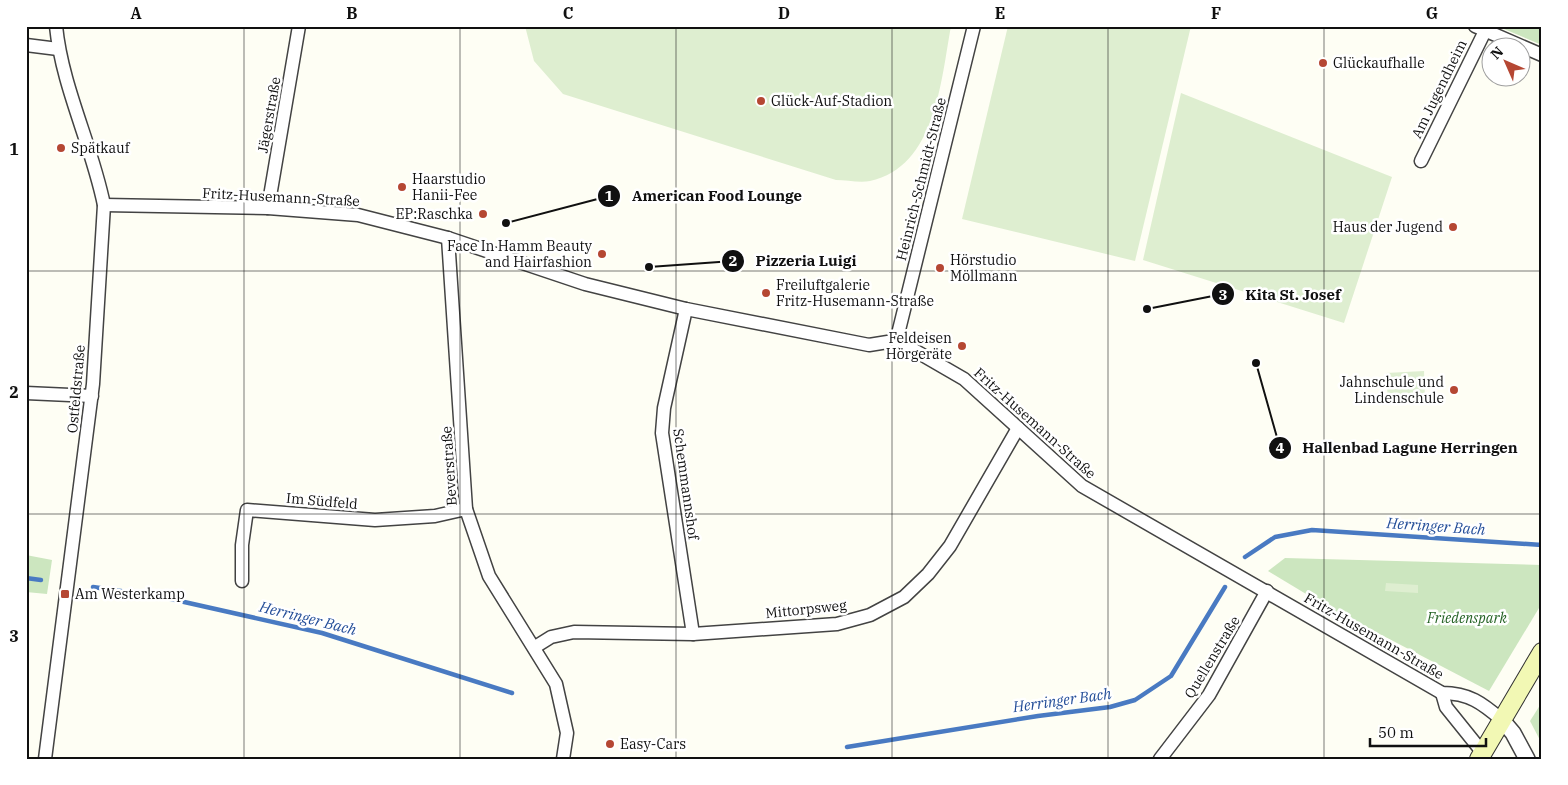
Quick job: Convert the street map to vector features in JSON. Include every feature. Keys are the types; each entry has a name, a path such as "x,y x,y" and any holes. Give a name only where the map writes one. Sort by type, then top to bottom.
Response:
{"main road":[{"path":"1484,757 1502,720 1542,652"}],"street":[{"name":"Ostfeldstraße","path":"45,759 92,396 104,205 98,178 58,49 56,26"},
{"name":"Jägerstraße","path":"268,208 299,26"},
{"name":"Heinrich-Schmidt-Straße","path":"900,340 899,330 974,26"},
{"path":"1480,29 1542,55"},
{"name":"Am Jugendheim","path":"1421,161 1480,29"},
{"path":"26,46 58,49"},
{"name":"Fritz-Husemann-Straße","path":"104,205 268,208 358,215 448,238 585,284 686,309 869,345 900,340 906,346 964,379 1082,486 1442,693 1459,693 1473,698 1502,720"},
{"name":"Beverstraße","path":"448,238 466,509 489,576 535,647 556,684 567,733 563,759"},
{"name":"Schemmannshof","path":"686,309 664,408 662,433 692,634"},
{"path":"26,393 92,396"},
{"name":"Mittorpsweg","path":"535,647 551,636 574,632 692,634 837,624 870,615 904,597 928,574 950,546 1018,428"},
{"name":"Im Südfeld","path":"242,582 242,545 247,510 375,520 435,516 466,509"},
{"name":"Quellenstraße","path":"1160,759 1209,695 1267,591"},
{"name":"Fritz-Husemann-Straße","path":"1442,693 1446,707 1484,757"},
{"path":"1502,720 1513,733 1527,759"}],"green space":[{"name":"Glück-Auf-Stadion","path":"525,26 951,26 938,95 922,140 909,158 892,173 862,182 836,180 563,94 534,61"},
{"path":"1008,26 1191,26 1135,261 962,219"},
{"path":"1497,26 1542,26 1542,45 1530,40 1530,38 1525,38"},
{"path":"1181,93 1392,177 1344,323 1143,260"},
{"path":"1424,371 1425,398 1388,400 1386,373"},
{"path":"26,555 52,560 47,594 26,592"},
{"name":"Friedenspark","path":"1285,558 1542,565 1542,603 1489,691 1326,606 1268,571"},
{"path":"1386,583 1418,585 1418,593 1385,591"},
{"path":"1542,702 1542,744 1530,721"}],"waterway":[{"name":"Herringer Bach","path":"1245,557 1275,537 1312,530 1542,545"},
{"name":"Herringer Bach","path":"26,578 41,580"},
{"name":"Herringer Bach","path":"93,587 162,597 322,633 512,693"},
{"name":"Herringer Bach","path":"847,747 1038,716 1110,707 1135,700 1171,676 1225,587"}],"place":[{"name":"Glückaufhalle","path":"1323,63"},
{"name":"Glück-Auf-Stadion","path":"761,101"},
{"name":"Spätkauf","path":"61,148"},
{"name":"Haarstudio Hanii-Fee","path":"402,187"},
{"name":"EP:Raschka","path":"483,214"},
{"name":"American Food Lounge","path":"506,223"},
{"name":"Haus der Jugend","path":"1453,227"},
{"name":"Face In Hamm Beauty and Hairfashion","path":"602,254"},
{"name":"Pizzeria Luigi","path":"649,267"},
{"name":"Hörstudio Möllmann","path":"940,268"},
{"name":"Freiluftgalerie Fritz-Husemann-Straße","path":"766,293"},
{"name":"Kita St. Josef","path":"1147,309"},
{"name":"Feldeisen Hörgeräte","path":"962,346"},
{"name":"Hallenbad Lagune Herringen","path":"1256,363"},
{"name":"Jahnschule und Lindenschule","path":"1454,390"},
{"name":"Am Westerkamp","path":"65,594"},
{"name":"Easy-Cars","path":"610,744"}]}
